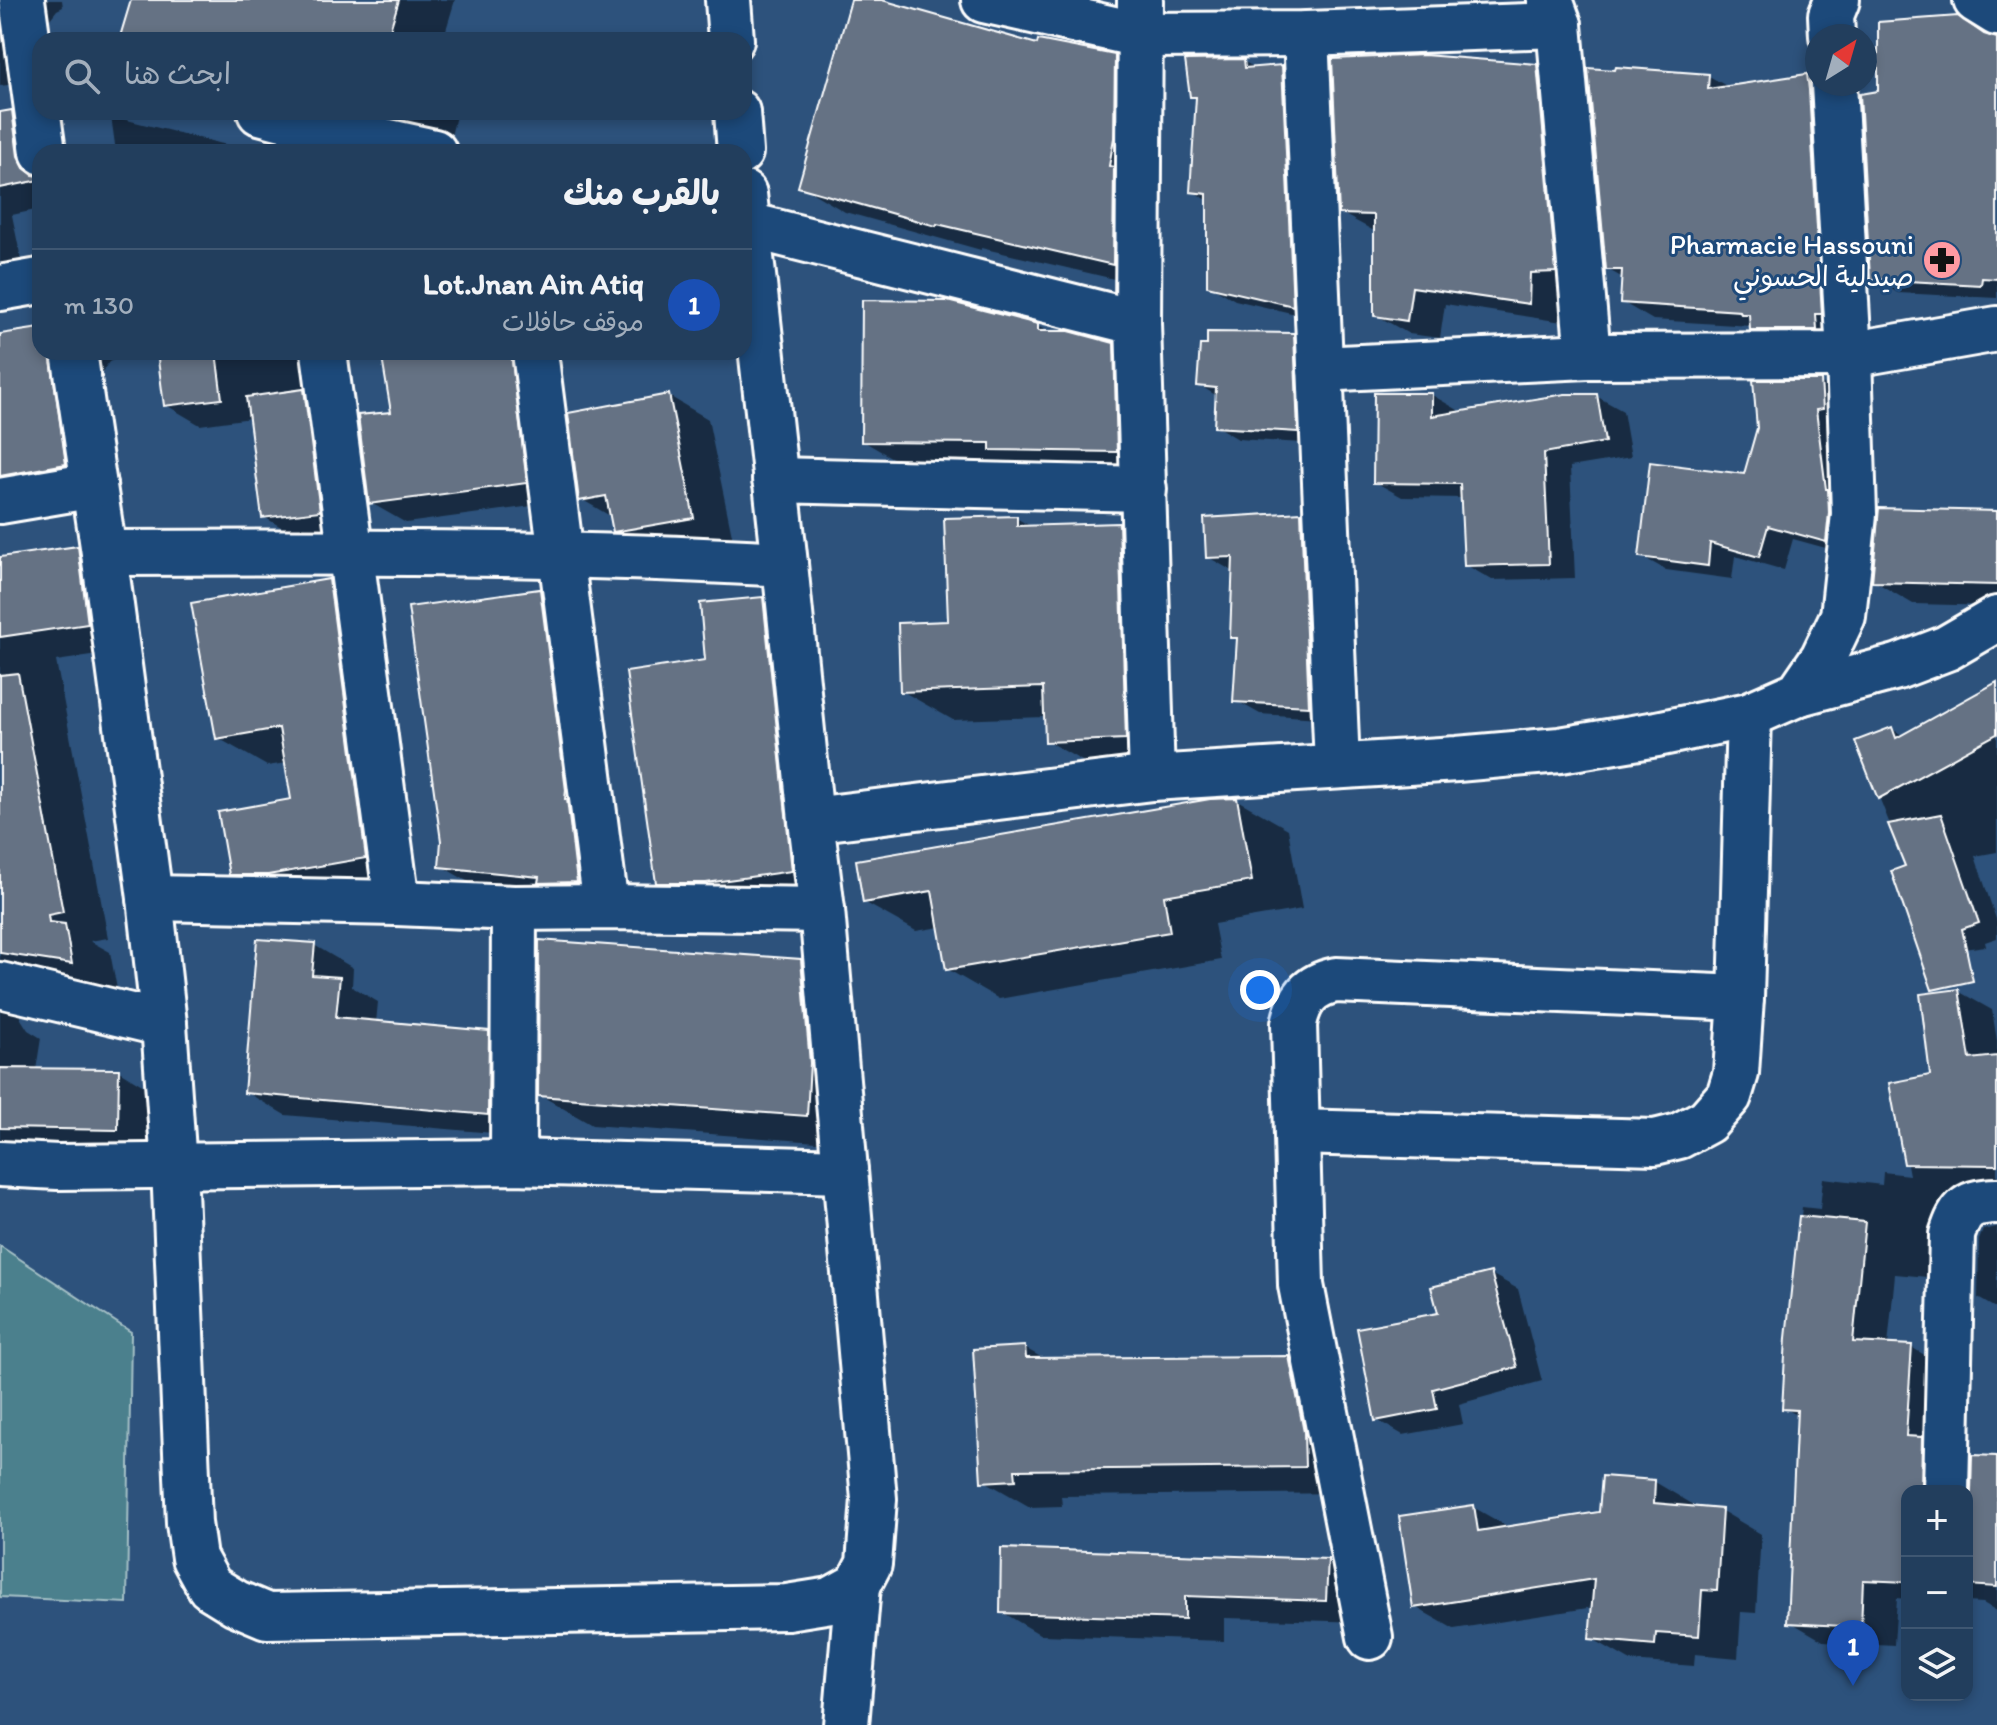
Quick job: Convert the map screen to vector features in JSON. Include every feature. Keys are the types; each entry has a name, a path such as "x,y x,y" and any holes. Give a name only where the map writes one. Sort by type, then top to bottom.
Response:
{"street":[{"path":"22,0 23,57 32,100"},
{"path":"728,0 730,32"},
{"path":"984,0 1306,34 1554,12 1588,356"},
{"path":"1831,24 1831,15 1837,0"},
{"path":"1976,0 1997,13"},
{"path":"1140,18 1138,323 1152,778"},
{"path":"1306,34 1337,765"},
{"path":"1799,693 1823,658 1843,616 1854,514 1835,96"},
{"path":"36,120 41,144"},
{"path":"738,120 739,144"},
{"path":"284,128 384,144"},
{"path":"752,216 1138,323"},
{"path":"752,276 822,910 874,1499 869,1564 858,1585 846,1725"},
{"path":"0,288 32,282"},
{"path":"1320,369 1588,356 1849,355 1997,329"},
{"path":"75,360 104,553 164,1024 174,1166 189,1523 194,1558 210,1587 236,1603 267,1616 787,1607 831,1600 858,1585"},
{"path":"325,360 397,903"},
{"path":"536,360 606,907"},
{"path":"775,480 1144,489"},
{"path":"0,501 94,485"},
{"path":"104,553 562,554 785,564"},
{"path":"811,820 1152,778 1457,759 1560,750 1657,734 1749,715 1799,693 1897,667 1947,648 1997,619"},
{"path":"1297,1132 1655,1142 1679,1136 1707,1121 1729,1096 1736,1073 1749,715"},
{"path":"150,898 514,908 822,910"},
{"path":"513,1162 514,908"},
{"path":"1370,1637 1301,1285 1294,1024 1303,998 1315,988 1336,980 1741,998"},
{"path":"0,985 164,1024"},
{"path":"0,1164 58,1167 513,1162 845,1171"},
{"path":"1946,1485 1952,1235 1958,1216 1969,1205 1997,1201"}],"green space":[{"path":"0,1246 131,1332 127,1603 0,1597"}],"building":[{"path":"131,0 399,0 389,32 121,32"},
{"path":"851,0 882,0 1037,44 1038,40 1115,55 1114,138 1109,166 1114,167 1113,265 936,226 798,187"},
{"path":"1958,16 1984,34 1997,38 1997,279 1982,278 1981,285 1870,279 1860,96 1877,96 1878,22"},
{"path":"1424,55 1537,64 1556,272 1530,273 1529,304 1412,287 1407,321 1374,316 1374,215 1339,214 1332,59"},
{"path":"1244,59 1245,68 1282,65 1293,306 1207,286 1207,194 1190,192 1196,97 1190,97 1185,60"},
{"path":"1616,67 1709,74 1708,89 1805,74 1805,96 1809,96 1822,314 1816,314 1817,330 1750,330 1749,314 1741,314 1740,311 1620,303 1622,270 1606,270 1588,68 1615,70"},
{"path":"12,110 18,156 24,168 32,174 32,182 0,188 0,112"},
{"path":"862,300 947,301 1038,324 1038,331 1069,331 1114,343 1117,452 990,450 990,443 861,442"},
{"path":"32,329 32,360 51,360 66,464 0,476 0,334"},
{"path":"1207,332 1294,333 1298,432 1214,427 1216,388 1197,386 1200,345 1207,345"},
{"path":"158,360 217,360 222,399 164,406"},
{"path":"382,360 512,360 527,483 369,504 358,415 391,412"},
{"path":"1753,380 1821,380 1823,409 1816,410 1828,489 1826,542 1768,526 1759,557 1710,543 1708,566 1639,557 1650,462 1744,474 1757,428"},
{"path":"304,389 320,511 262,518 246,397"},
{"path":"1374,393 1432,393 1432,416 1565,394 1597,394 1605,442 1544,453 1549,564 1464,566 1460,484 1373,483"},
{"path":"669,394 694,518 613,532 606,496 579,501 568,413"},
{"path":"1879,508 1997,511 1997,585 1872,582"},
{"path":"1301,512 1309,706 1233,702 1237,638 1230,638 1233,557 1206,558 1204,518"},
{"path":"1017,516 1017,526 1119,523 1126,739 1045,742 1043,687 900,692 898,623 948,621 944,518"},
{"path":"78,546 88,624 0,637 0,557"},
{"path":"329,579 366,858 268,875 229,875 218,812 291,799 279,728 216,739 191,603"},
{"path":"540,589 577,882 538,883 539,877 439,867 441,841 408,607"},
{"path":"763,597 792,871 706,883 656,883 626,672 705,660 700,603"},
{"path":"18,673 63,912 48,915 49,922 65,924 72,964 0,953 0,675"},
{"path":"1997,682 1997,734 1878,799 1855,741 1892,727 1896,738"},
{"path":"1237,798 1252,881 1164,896 1170,932 946,970 932,891 863,903 856,860 1210,799"},
{"path":"1941,814 1979,923 1962,929 1973,981 1932,990 1891,871 1905,866 1888,824"},
{"path":"257,939 315,943 312,975 340,977 336,1017 489,1031 488,1115 244,1093"},
{"path":"539,940 801,959 810,1063 807,1116 538,1096"},
{"path":"1959,989 1970,1059 1997,1056 1997,1165 1904,1164 1889,1083 1930,1075 1920,994"},
{"path":"0,1068 119,1069 118,1130 0,1128"},
{"path":"1799,1216 1865,1222 1853,1342 1912,1345 1906,1436 1922,1437 1921,1485 1901,1485 1901,1582 1863,1580 1861,1627 1787,1623 1797,1410 1782,1409"},
{"path":"1491,1272 1517,1367 1433,1389 1437,1409 1375,1421 1357,1328 1438,1313 1431,1287"},
{"path":"1025,1346 1026,1358 1289,1356 1304,1432 1305,1467 1015,1470 1016,1480 981,1482 973,1349"},
{"path":"1972,1455 1997,1456 1997,1587 1973,1585"},
{"path":"1602,1476 1655,1480 1654,1503 1722,1509 1717,1591 1702,1590 1699,1636 1656,1633 1655,1645 1589,1639 1594,1579 1413,1608 1399,1516 1474,1505 1478,1531 1599,1512"},
{"path":"1001,1548 1328,1559 1326,1601 1185,1596 1185,1619 1000,1613"}],"place":[{"name":"Pharmacie Hassouni صيدلية الحسوني","path":"1942,260"},
{"name":"Lot.Jnan Ain Atiq","path":"1853,1686"}]}
